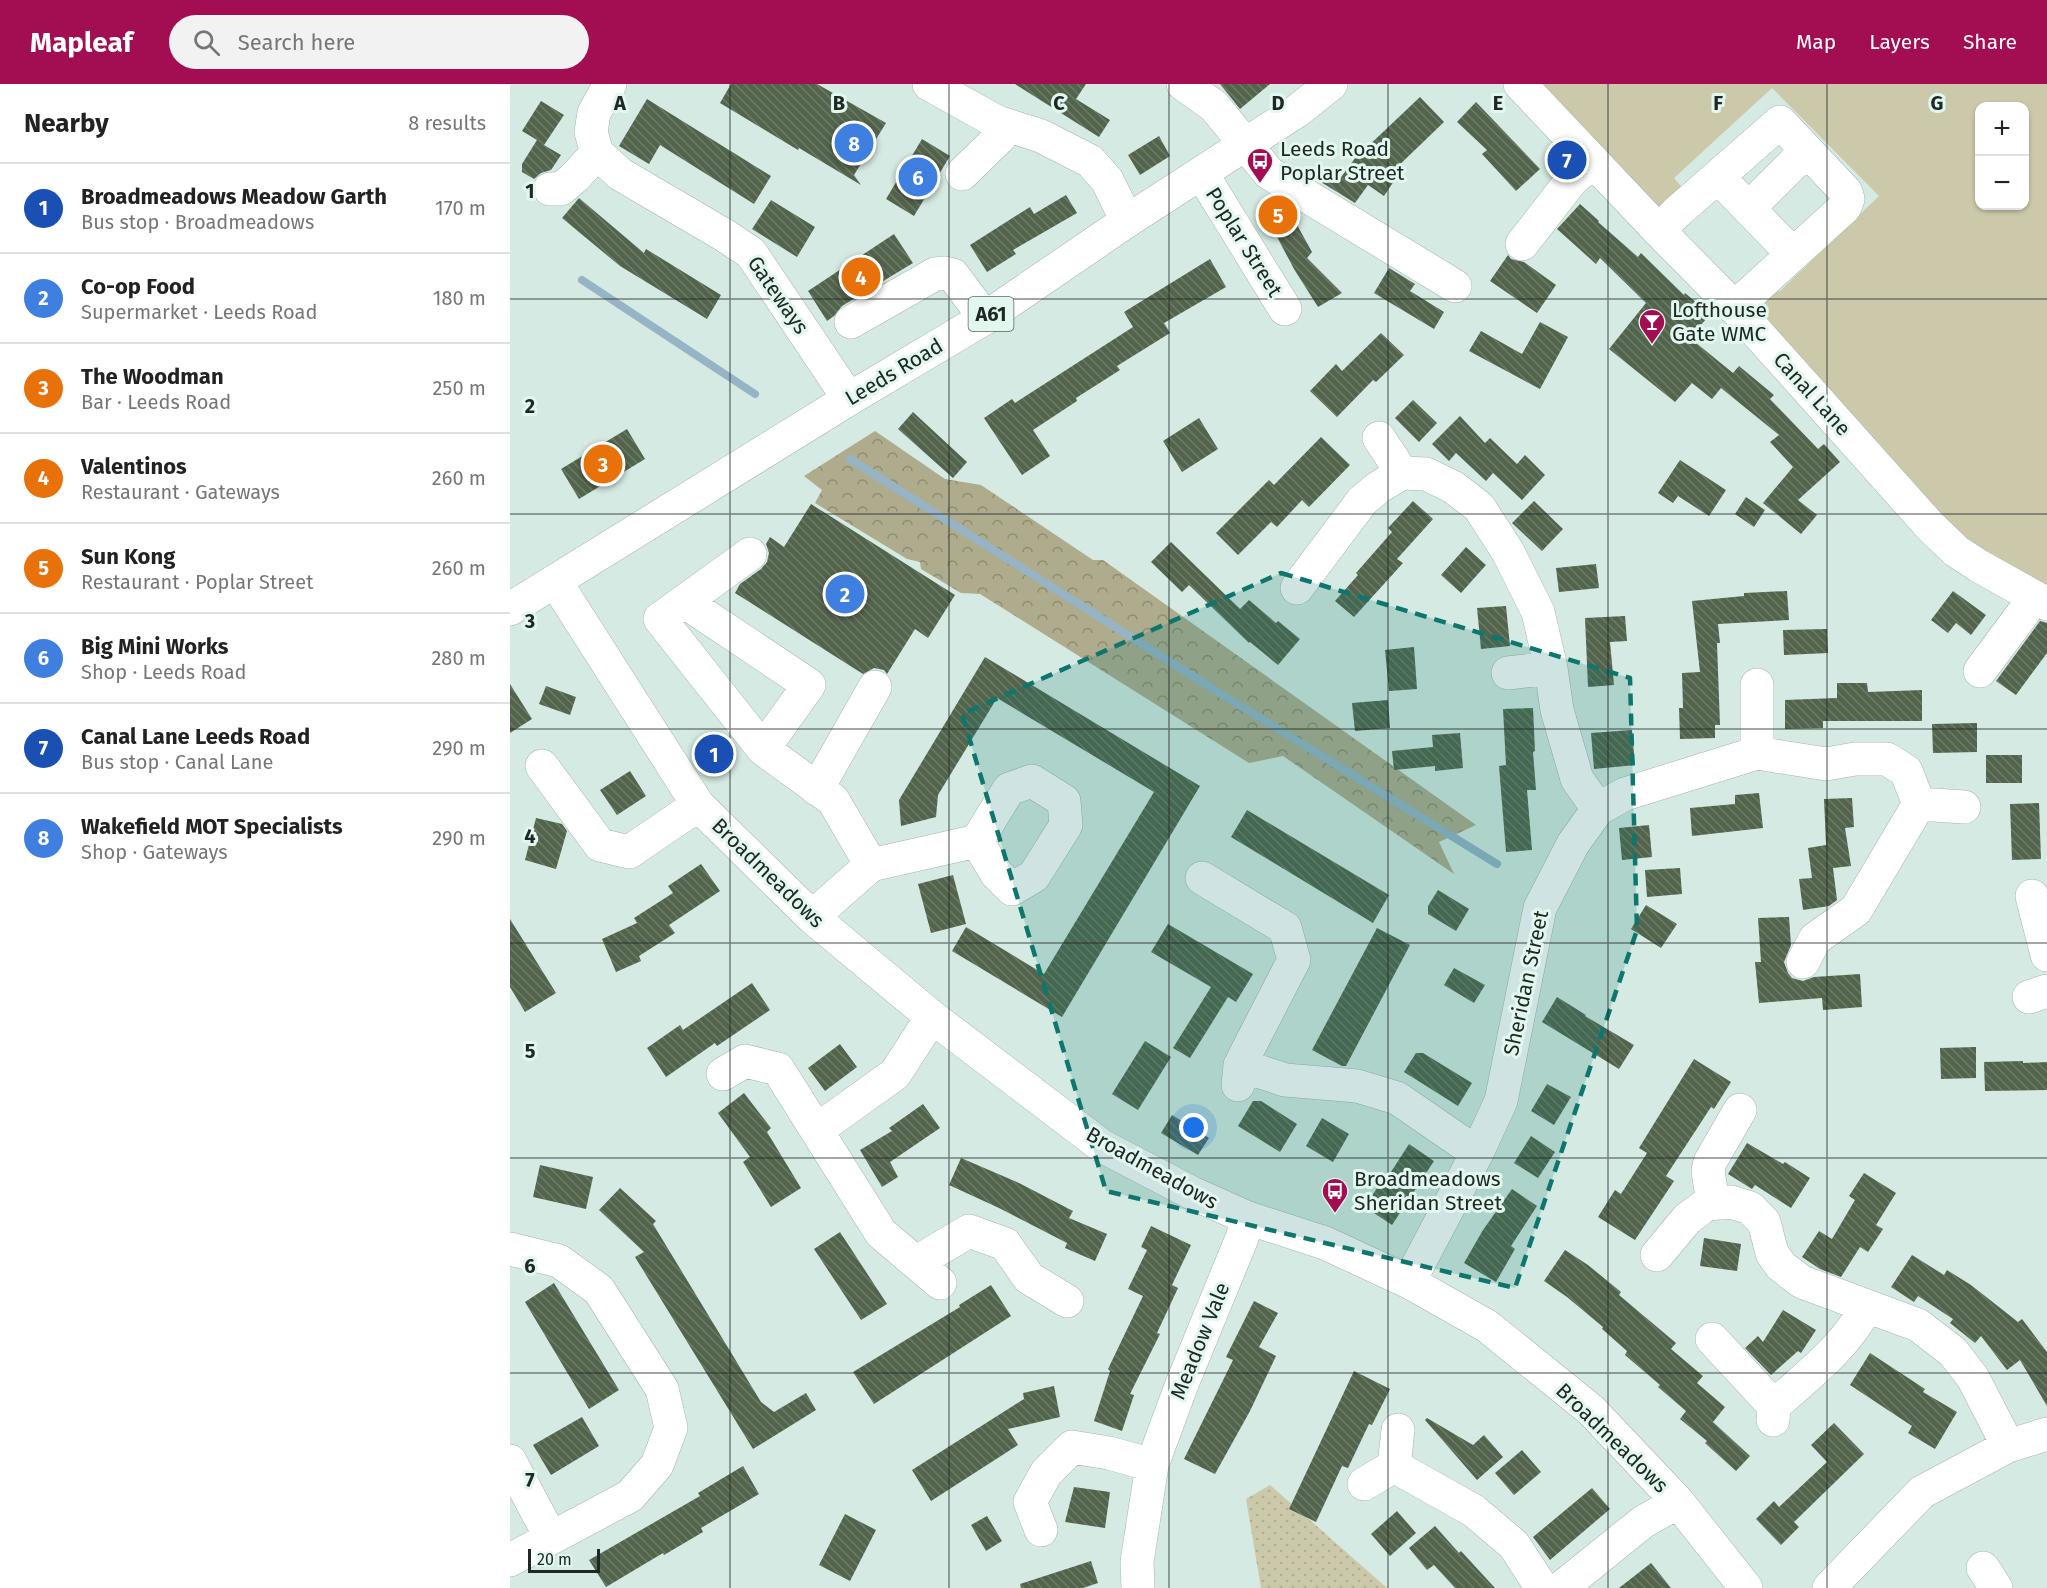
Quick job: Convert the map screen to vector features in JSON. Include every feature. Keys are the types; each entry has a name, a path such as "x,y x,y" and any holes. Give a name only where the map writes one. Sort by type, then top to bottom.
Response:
{"street":[{"path":"550,189 561,189 597,153 591,132 594,112 610,84"},
{"path":"929,84 1006,125 1041,136 1090,161 1107,180 1127,221"},
{"path":"1183,84 1214,106 1269,173 1455,286"},
{"name":"Leeds Road","path":"510,609 849,399 985,318 1127,221 1297,111 1331,84"},
{"name":"Canal Lane","path":"1520,84 1734,308 1922,517 1950,544 1979,566 2041,601"},
{"path":"1659,231 1780,122 1846,192 1848,199 1845,207 1734,308"},
{"path":"962,174 1000,137 1006,125"},
{"name":"Gateways","path":"597,153 620,174 724,234 751,253 849,399"},
{"path":"1749,208 1798,159"},
{"path":"1522,244 1571,181 1593,161"},
{"name":"Poplar Street","path":"1202,174 1285,309"},
{"path":"1718,177 1782,243"},
{"path":"851,322 935,274 945,273 953,275 985,318"},
{"path":"1379,438 1402,473"},
{"path":"1297,588 1362,501 1379,487 1402,473 1426,474 1453,487 1479,507 1508,552 1538,612 1551,668 1557,710 1577,779 1598,809"},
{"path":"750,554 660,619 763,749 832,800 871,865"},
{"name":"Broadmeadows","path":"555,581 698,805 812,917 932,1017 1102,1146 1192,1193 1248,1218 1325,1243 1409,1282 1487,1326 1590,1410 1678,1502 1746,1588"},
{"path":"1980,671 2041,601"},
{"path":"685,602 809,685 763,749"},
{"path":"1508,673 1551,668"},
{"path":"1757,685 1758,753"},
{"path":"817,789 875,687"},
{"name":"Sheridan Street","path":"1409,1282 1477,1153 1501,1101 1540,908 1572,844 1598,809 1625,794 1758,753 1826,764 1856,759 1887,759 1906,771 1919,804"},
{"path":"542,766 600,845 628,852 698,805"},
{"path":"1803,962 1815,939 1856,910 1919,804 1964,807"},
{"path":"812,917 871,865 977,841"},
{"path":"1202,878 1285,928 1294,960 1239,1075 1357,1086 1397,1098 1477,1153"},
{"path":"2031,896 2045,948"},
{"path":"817,1130 895,1074 932,1017"},
{"path":"723,1074 745,1060 778,1069 881,1233 928,1272 969,1232 1005,1244 1029,1278 1067,1301"},
{"path":"1713,1203 1708,1171 1710,1162 1740,1110"},
{"path":"1657,1255 1687,1219 1707,1204 1731,1202 1750,1208 1764,1222 1772,1252 1781,1266 1802,1282 1918,1325 1953,1352 1973,1378 2008,1446"},
{"name":"Meadow Vale","path":"1138,1588 1137,1562 1152,1465 1248,1218"},
{"path":"510,1248 559,1261 599,1290 662,1389 671,1428 657,1466 630,1496 510,1560"},
{"path":"1712,1339 1774,1413 1839,1347 1857,1325 1867,1306"},
{"path":"1394,1466 1398,1430"},
{"path":"1829,1588 1922,1492 2008,1446 2047,1434"},
{"path":"1041,1530 1030,1502 1046,1473 1072,1447 1109,1453 1152,1465"},
{"path":"510,1461 551,1538"},
{"path":"1364,1484 1394,1466"},
{"path":"1394,1466 1474,1511 1514,1545 1542,1588"},
{"path":"1562,1588 1643,1522 1678,1502"}],"highlighted area":[{"path":"1281,573 1630,678 1637,930 1515,1288 1106,1191 962,714"}],"shaded area":[{"path":"1520,84 2047,84 2047,604 1979,566 1736,309 1768,279 1779,292 1879,196 1772,88 1674,178 1690,197 1659,231"},
{"path":"1270,1485 1387,1588 1261,1588 1246,1499"}],"green space":[{"path":"875,431 945,479 981,485 1093,560 1103,560 1476,825 1439,842 1454,874 1283,756 1249,763 980,594 961,593 921,569 920,562 907,559 815,503 822,490 804,476"}],"building":[{"path":"731,84 817,84 886,123 854,175 861,185 720,103"},
{"path":"1015,84 1086,84 1076,99 1110,120 1099,137"},
{"path":"1220,84 1270,84 1240,109"},
{"path":"1420,97 1444,122 1392,172 1398,175 1384,196 1368,185 1355,203 1316,179 1323,169 1339,180 1361,150 1363,151"},
{"path":"647,99 771,176 754,204 660,145 649,164 619,146"},
{"path":"541,101 564,115 544,145 561,155 551,170 541,173 534,179 522,172 522,164 537,140 522,131"},
{"path":"1476,102 1540,169 1516,191 1482,154 1487,150 1457,122"},
{"path":"1159,136 1170,156 1140,175 1128,155"},
{"path":"922,139 950,156 914,216 886,199"},
{"path":"1066,195 1077,213 1013,250 1016,254 987,272 970,245 1030,207 1034,214"},
{"path":"1271,196 1286,205 1312,252 1307,258 1342,293 1318,307 1294,269 1259,203"},
{"path":"579,198 644,253 646,249 721,295 707,319 620,266 562,218"},
{"path":"771,200 815,227 797,257 752,229"},
{"path":"1580,204 1638,257 1641,253 1684,295 1685,293 1704,309 1701,314 1706,319 1690,338 1733,373 1739,366 1774,395 1770,399 1818,449 1824,444 1840,462 1798,500 1817,515 1801,534 1763,503 1793,467 1770,442 1779,435 1721,388 1712,399 1692,383 1675,402 1609,349 1646,303 1600,258 1596,264 1557,229"},
{"path":"894,234 913,263 842,306 827,321 808,291"},
{"path":"1508,255 1511,259 1524,262 1556,285 1537,313 1490,281"},
{"path":"1210,259 1226,287 1164,323 1170,333 1117,366 1120,370 1076,398 1077,401 1033,430 1050,456 1022,475 984,418 1012,399 1015,403 1133,327 1124,312"},
{"path":"1389,268 1415,284 1410,291 1444,312 1434,329 1374,293"},
{"path":"1540,322 1568,337 1540,389 1469,351 1481,331 1522,354"},
{"path":"1381,333 1404,355 1376,382 1373,380 1337,417 1310,391 1336,364 1342,371"},
{"path":"1413,400 1437,423 1419,442 1395,418"},
{"path":"913,412 967,462 953,478 898,429"},
{"path":"1460,416 1485,443 1490,438 1517,464 1525,455 1545,475 1522,500 1493,473 1486,481 1456,453 1449,461 1432,444"},
{"path":"1199,418 1218,449 1182,472 1163,441"},
{"path":"627,429 645,459 579,499 561,469"},
{"path":"1321,437 1350,465 1309,507 1302,500 1277,527 1271,522 1238,555 1216,533 1269,480 1274,485"},
{"path":"1680,460 1726,490 1709,516 1678,496 1673,503 1658,493"},
{"path":"1746,497 1765,510 1754,527 1735,514"},
{"path":"1413,501 1433,519 1397,559 1403,563 1354,617 1335,601 1392,532 1388,528"},
{"path":"1534,501 1563,529 1542,551 1512,523"},
{"path":"811,504 955,595 928,638 915,629 887,674 884,670 874,668 863,674 735,593 740,584 767,562 769,553 766,544 770,537 784,547"},
{"path":"1171,542 1240,609 1249,600 1276,623 1278,621 1300,639 1278,665 1249,643 1189,585 1182,592 1151,562"},
{"path":"1466,547 1486,565 1461,593 1441,575"},
{"path":"1596,564 1599,588 1559,592 1556,568"},
{"path":"1787,591 1789,620 1718,624 1720,725 1715,725 1715,738 1680,739 1679,708 1683,708 1682,673 1700,672 1692,601 1744,596 1744,593"},
{"path":"1953,591 1986,615 1971,635 1956,623 1948,633 1931,620"},
{"path":"1506,606 1510,646 1481,649 1477,608"},
{"path":"1625,616 1627,641 1610,642 1614,685 1588,687 1585,618"},
{"path":"2040,621 2047,623 2047,653 2016,695 1996,681"},
{"path":"1827,629 1828,653 1784,655 1783,630"},
{"path":"1414,647 1417,689 1389,691 1385,650"},
{"path":"985,657 1200,786 1062,1017 952,951 966,927 1044,974 1154,792 997,698 938,795 936,817 901,826 899,800"},
{"path":"1837,683 1867,683 1868,692 1922,690 1922,721 1823,721 1823,728 1785,729 1785,700 1837,698"},
{"path":"510,684 532,719 510,733"},
{"path":"546,686 576,697 570,715 539,704"},
{"path":"1388,700 1390,728 1355,731 1352,703"},
{"path":"1533,708 1536,790 1527,790 1532,850 1506,852 1499,766 1506,765 1503,709"},
{"path":"1977,723 1977,752 1933,753 1932,724"},
{"path":"1632,730 1635,765 1594,769 1591,733"},
{"path":"1460,733 1463,768 1435,771 1435,766 1394,770 1392,751 1433,747 1432,735"},
{"path":"1986,755 2022,755 2022,783 1986,783"},
{"path":"630,771 646,796 617,815 600,790"},
{"path":"1759,793 1763,828 1692,836 1690,808 1735,804 1735,795"},
{"path":"1852,798 1854,827 1845,828 1851,866 1833,868 1837,900 1829,906 1803,910 1799,879 1812,878 1808,848 1826,845 1824,799"},
{"path":"2039,803 2041,859 2012,860 2010,804"},
{"path":"1247,810 1389,895 1373,923 1231,837"},
{"path":"536,818 562,824 567,831 556,869 525,860"},
{"path":"1649,825 1652,857 1622,860 1619,828"},
{"path":"701,864 720,891 669,925 675,933 639,956 641,961 616,972 602,939 637,923 634,918 673,893 668,886"},
{"path":"1680,868 1682,894 1647,897 1645,870"},
{"path":"953,875 966,924 931,933 918,884"},
{"path":"1438,890 1469,909 1456,931 1428,914 1428,906"},
{"path":"1646,905 1677,924 1661,948 1631,929"},
{"path":"1789,917 1791,945 1784,962 1792,978 1803,981 1814,977 1860,974 1862,1007 1823,1010 1822,998 1759,1003 1755,962 1761,962 1758,918"},
{"path":"510,919 556,993 525,1012 510,987"},
{"path":"1168,924 1253,974 1236,1002 1228,997 1190,1058 1173,1048 1211,987 1151,952"},
{"path":"1377,928 1410,945 1346,1066 1342,1066 1312,1050"},
{"path":"1454,968 1485,985 1474,1003 1444,985"},
{"path":"752,983 770,1010 717,1046 715,1043 666,1077 647,1048 680,1025 683,1030"},
{"path":"1557,997 1634,1045 1619,1069 1542,1022"},
{"path":"1145,1041 1171,1057 1138,1110 1112,1094"},
{"path":"840,1044 857,1067 825,1091 808,1068"},
{"path":"1976,1047 1976,1078 1941,1079 1940,1048"},
{"path":"1416,1053 1423,1053 1472,1083 1458,1106 1404,1072"},
{"path":"1694,1059 1731,1082 1714,1109 1711,1107 1666,1176 1674,1181 1635,1240 1598,1217 1615,1190 1621,1194 1647,1153 1639,1148"},
{"path":"2023,1061 2023,1063 2047,1062 2047,1090 1985,1091 1984,1062"},
{"path":"1547,1084 1571,1097 1554,1125 1531,1111"},
{"path":"744,1093 771,1128 767,1132 801,1188 771,1207 743,1162 750,1157 718,1113"},
{"path":"1253,1101 1261,1101 1297,1124 1280,1152 1238,1126"},
{"path":"923,1104 940,1128 890,1162 898,1177 882,1187 860,1150 892,1131 889,1128"},
{"path":"1172,1115 1209,1138 1198,1155 1161,1133"},
{"path":"1322,1118 1349,1134 1333,1162 1306,1146"},
{"path":"1531,1136 1555,1152 1538,1178 1514,1163"},
{"path":"1747,1143 1783,1164 1785,1162 1810,1178 1791,1208 1755,1185 1752,1189 1728,1174"},
{"path":"1409,1144 1434,1161 1392,1225 1365,1207 1377,1188 1380,1189"},
{"path":"961,1158 1019,1183 1073,1211 1069,1218 1107,1234 1095,1261 1065,1248 1067,1243 949,1185"},
{"path":"540,1165 593,1177 586,1209 533,1197"},
{"path":"1864,1173 1896,1193 1876,1225 1883,1229 1868,1252 1860,1247 1841,1277 1820,1269 1802,1257 1819,1231 1832,1239 1855,1200 1849,1196"},
{"path":"620,1188 656,1221 653,1224 761,1402 774,1412 806,1393 816,1410 753,1449 635,1257 644,1252 599,1210"},
{"path":"1512,1189 1537,1206 1511,1246 1515,1249 1496,1282 1464,1263 1483,1230"},
{"path":"1151,1226 1191,1245 1172,1285 1178,1288 1157,1333 1160,1334 1130,1394 1134,1395 1122,1431 1094,1421 1110,1371 1108,1369 1143,1296 1128,1289 1147,1250 1141,1247"},
{"path":"840,1232 887,1304 861,1320 814,1249"},
{"path":"1704,1238 1741,1244 1737,1271 1700,1266"},
{"path":"1565,1250 1588,1265 1621,1292 1619,1295 1676,1343 1671,1349 1703,1376 1697,1383 1725,1407 1713,1422 1750,1456 1736,1471 1705,1443 1707,1441 1680,1419 1686,1411 1625,1355 1627,1351 1602,1329 1603,1327 1544,1281"},
{"path":"1912,1255 1944,1275 1947,1270 1971,1285 2018,1322 2022,1319 2047,1352 2047,1406 2020,1360 2007,1370 1981,1336 1975,1343 1950,1323 1953,1319 1918,1296 1914,1302 1891,1287"},
{"path":"554,1283 619,1390 589,1409 525,1302"},
{"path":"991,1285 1011,1316 874,1404 853,1372 960,1307 959,1305"},
{"path":"1254,1301 1278,1313 1259,1347 1276,1356 1250,1411 1215,1474 1184,1459 1233,1360 1226,1357"},
{"path":"1783,1310 1816,1330 1801,1353 1798,1351 1771,1375 1745,1348 1758,1336 1763,1342"},
{"path":"1870,1353 1925,1389 1923,1392 1957,1412 1935,1449 1908,1433 1912,1426 1850,1385"},
{"path":"1354,1371 1390,1389 1372,1425 1369,1424 1348,1468 1342,1466 1316,1522 1289,1509"},
{"path":"1054,1386 1060,1417 1008,1429 1018,1445 931,1501 912,1470 1024,1399 1023,1393"},
{"path":"582,1417 599,1446 551,1475 533,1445"},
{"path":"1427,1418 1473,1445 1484,1435 1503,1457 1477,1480 1425,1420"},
{"path":"1834,1423 1864,1454 1794,1522 1799,1527 1781,1545 1756,1519 1774,1501 1779,1507 1827,1462 1811,1445"},
{"path":"1522,1450 1541,1472 1514,1495 1495,1473"},
{"path":"743,1466 759,1494 701,1528 703,1532 606,1587 589,1560 700,1496 698,1493"},
{"path":"1074,1487 1110,1492 1105,1528 1065,1522"},
{"path":"1592,1488 1610,1509 1550,1560 1533,1537"},
{"path":"1397,1511 1416,1533 1390,1556 1371,1534"},
{"path":"845,1514 876,1530 850,1581 819,1565"},
{"path":"987,1516 1002,1541 986,1551 971,1525"},
{"path":"1435,1526 1495,1588 1455,1588 1434,1565 1427,1570 1409,1548"},
{"path":"1091,1561 1098,1583 1083,1588 1021,1588 1020,1584"},
{"path":"1651,1563 1671,1588 1619,1588"}],"waterway":[{"path":"582,280 755,394"},
{"path":"850,459 1213,689 1497,864"}],"place":[{"name":"Wakefield MOT Specialists","path":"854,143"},
{"name":"Canal Lane Leeds Road","path":"1567,160"},
{"name":"Big Mini Works","path":"918,177"},
{"name":"Leeds Road Poplar Street","path":"1260,184"},
{"name":"Sun Kong","path":"1278,215"},
{"name":"Valentinos","path":"861,277"},
{"name":"Lofthouse Gate WMC","path":"1652,345"},
{"name":"The Woodman","path":"603,464"},
{"name":"Co-op Food","path":"845,594"},
{"name":"Broadmeadows Meadow Garth","path":"714,754"},
{"name":"Broadmeadows Sheridan Street","path":"1335,1214"}]}
